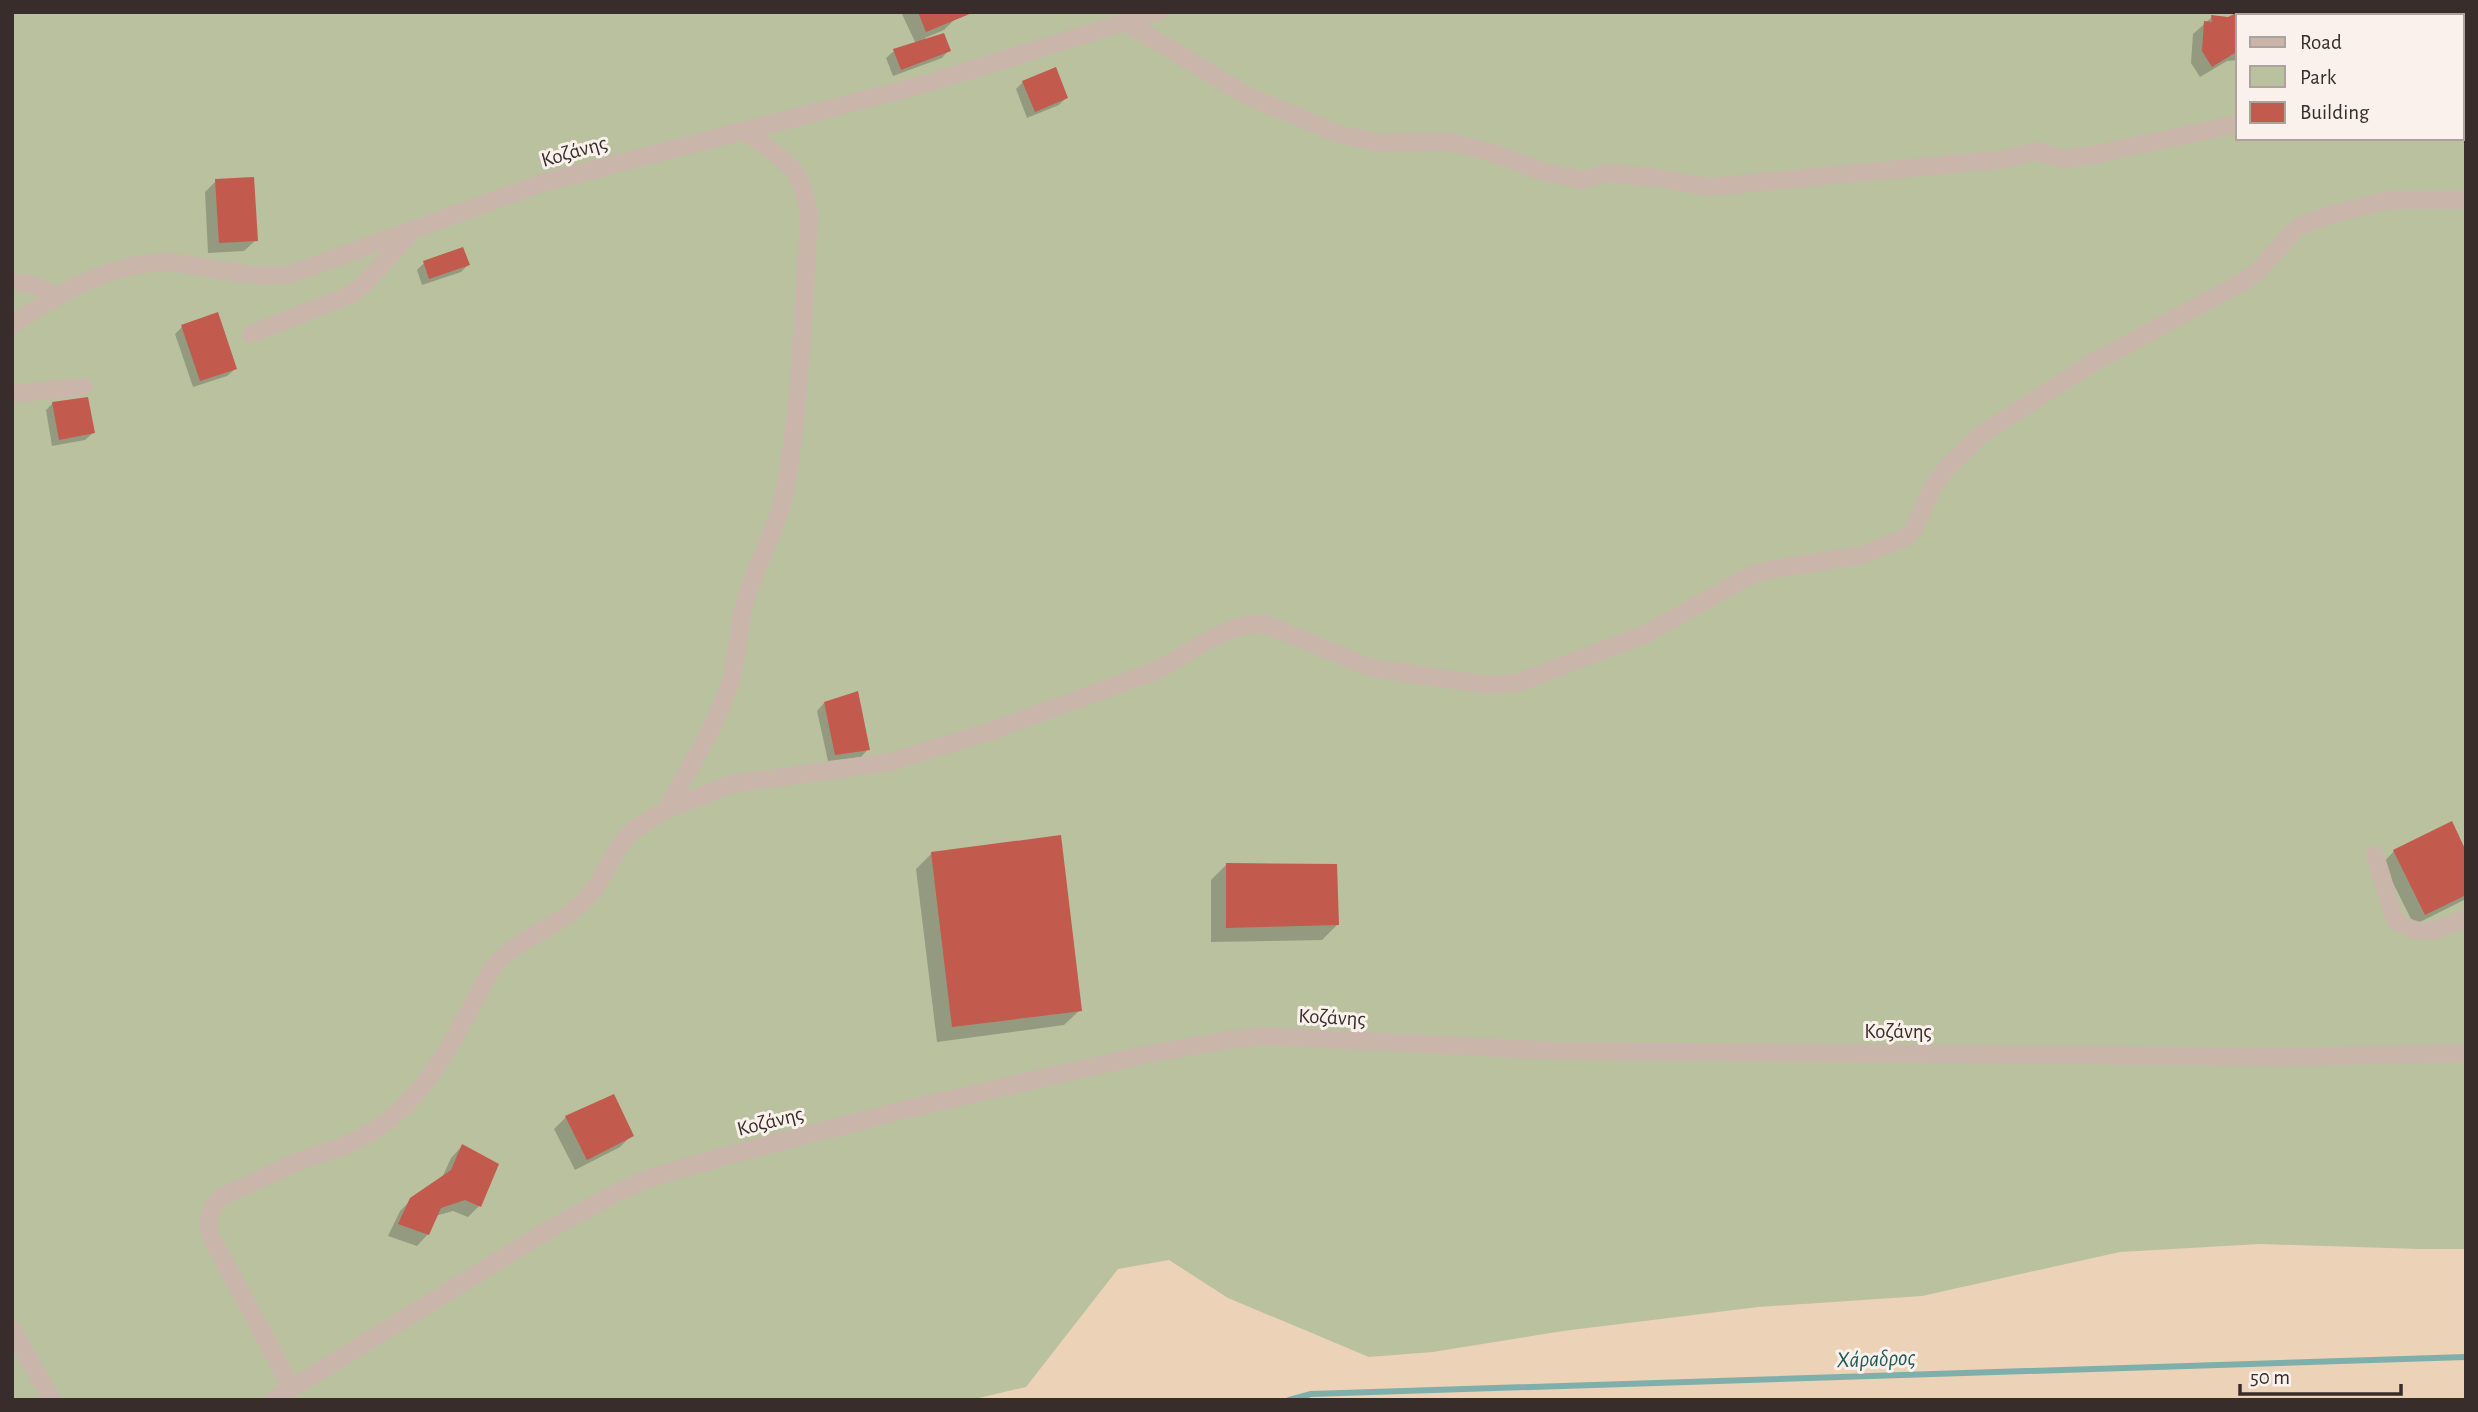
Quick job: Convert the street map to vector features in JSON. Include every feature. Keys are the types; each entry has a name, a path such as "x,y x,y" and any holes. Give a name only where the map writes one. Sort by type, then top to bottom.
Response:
{"street":[{"name":"Κοζάνης","path":"12,324 93,278 124,268 172,263 265,275 291,274 542,183 925,84 1158,12"},
{"path":"1124,22 1246,94 1339,134 1380,143 1448,142 1491,152 1543,172 1583,180 1609,173 1708,187 2008,159 2035,151 2063,159 2236,124"},
{"path":"667,809 717,713 729,684 747,593 777,520 794,435 809,221 808,196 797,174 787,162 744,131"},
{"path":"292,1388 210,1235 209,1214 214,1204 221,1196 296,1163 358,1140 381,1127 402,1108 438,1067 491,970 500,959 575,909 595,889 632,831 667,809 732,784 785,775 864,767 927,752 1155,671 1219,634 1251,622 1265,624 1371,668 1489,685 1517,683 1646,634 1751,575 1862,555 1902,539 1912,532 1933,487 1946,468 1983,433 2094,362 2241,284 2257,272 2298,227 2326,216 2389,200 2466,200"},
{"path":"251,334 350,295 365,283 414,230"},
{"path":"12,282 31,284 58,296"},
{"path":"12,394 84,387"},
{"path":"2375,855 2395,920 2411,930 2426,933 2466,918"},
{"name":"Κοζάνης","path":"273,1400 548,1230 650,1178 899,1111 1144,1055 1228,1040 1266,1037 1572,1051 2294,1057 2466,1053"},
{"path":"12,1329 52,1400"}],"green space":[{"path":"12,12 2466,12 2466,1400 12,1400"}],"sand":[{"path":"2260,1244 2466,1249 2466,1400 970,1400 1026,1387 1118,1269 1169,1260 1228,1298 1369,1357 1433,1352 1563,1331 1758,1307 1922,1296 2120,1252"}],"building":[{"path":"918,12 972,12 972,13 926,32"},
{"path":"2238,12 2236,52 2212,67 2202,51 2204,21 2212,22 2211,15 2228,17"},
{"path":"944,33 951,51 901,70 893,49"},
{"path":"1056,67 1068,98 1035,112 1022,81"},
{"path":"254,177 258,241 219,243 215,179"},
{"path":"463,247 470,265 429,279 423,261"},
{"path":"218,312 237,369 200,381 181,325"},
{"path":"88,397 95,433 59,440 52,402"},
{"path":"858,691 870,750 835,755 824,702"},
{"path":"2452,821 2466,851 2466,895 2425,915 2393,850"},
{"path":"1061,835 1082,1011 952,1027 931,852"},
{"path":"1226,863 1337,864 1339,925 1226,928"},
{"path":"614,1094 634,1136 587,1160 565,1116"},
{"path":"462,1144 499,1164 481,1207 465,1200 441,1208 429,1235 398,1224 410,1198 451,1170"}],"waterway":[{"name":"Χάραδρος","path":"1289,1400 1311,1394 2466,1357"}]}
